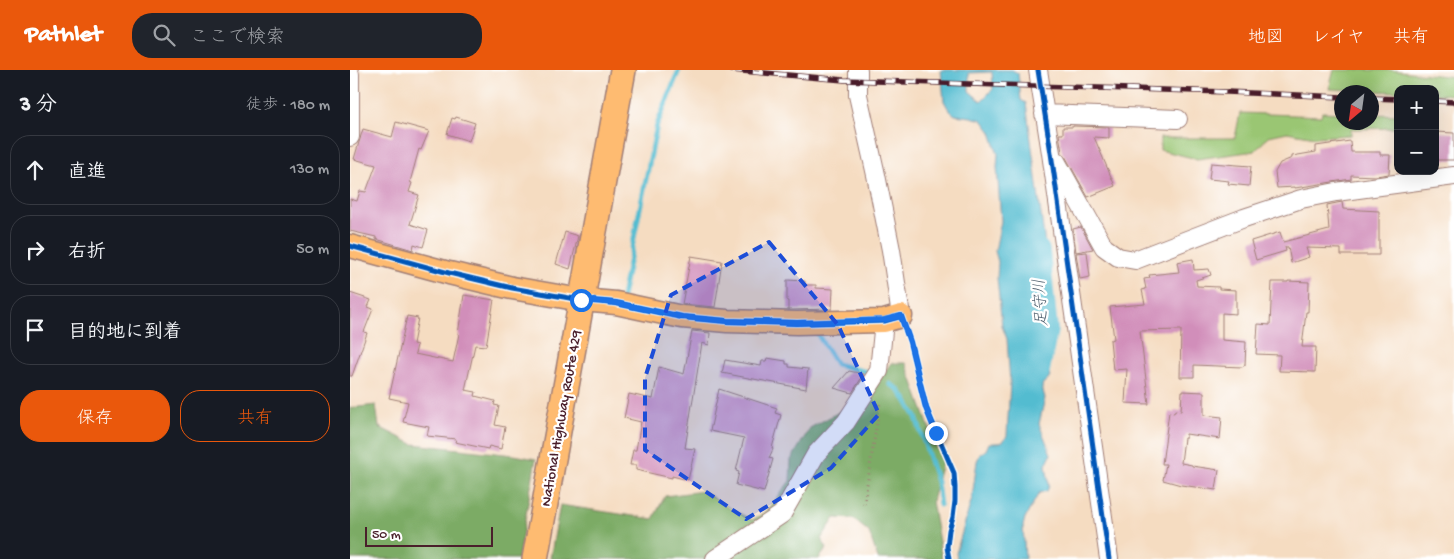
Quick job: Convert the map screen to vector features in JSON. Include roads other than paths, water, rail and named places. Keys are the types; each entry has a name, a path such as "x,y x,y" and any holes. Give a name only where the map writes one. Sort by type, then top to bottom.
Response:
{"highway":[{"name":"National Highway Route 429","path":"534,559 623,70"}],"main road":[{"path":"350,246 512,288 581,300 616,303 682,317 727,321 797,323 892,318"}],"street":[{"path":"715,559 782,514 816,454 846,422 879,372 892,318 889,240 858,95 858,70"},
{"path":"1038,70 1108,559"},
{"path":"350,74 350,137"},
{"path":"1044,114 1178,119"},
{"path":"1051,153 1104,247 1118,257 1135,260 1244,218 1302,199 1336,192 1454,176"}],"water":[{"path":"941,70 1012,70 1018,73 1021,100 1026,103 1050,281 1048,294 1036,291 1032,295 1032,309 1036,322 1046,335 1049,350 1047,355 1051,363 1048,371 1050,376 1043,383 1042,387 1045,398 1039,424 1051,454 1046,465 1049,486 1047,491 1039,493 1025,518 1023,526 1025,559 957,559 956,553 972,498 977,461 989,443 1002,441 1007,435 1010,383 1007,339 1002,326 997,278 998,262 995,251 1001,221 997,167 998,154 991,132 982,120 955,115 949,110 944,101","holes":["992,72 993,89 981,101 969,91 969,73"]}],"waterway":[{"path":"622,297 657,125 679,70"},
{"name":"足守川","path":"1035,252 1043,329 1035,370"},
{"path":"815,330 836,364 871,373"},
{"path":"890,384 898,389 916,417 937,482 940,505"}],"railway":[{"path":"731,70 844,80 1334,97"},
{"path":"1379,98 1394,99"},
{"path":"1439,101 1454,102"}]}
